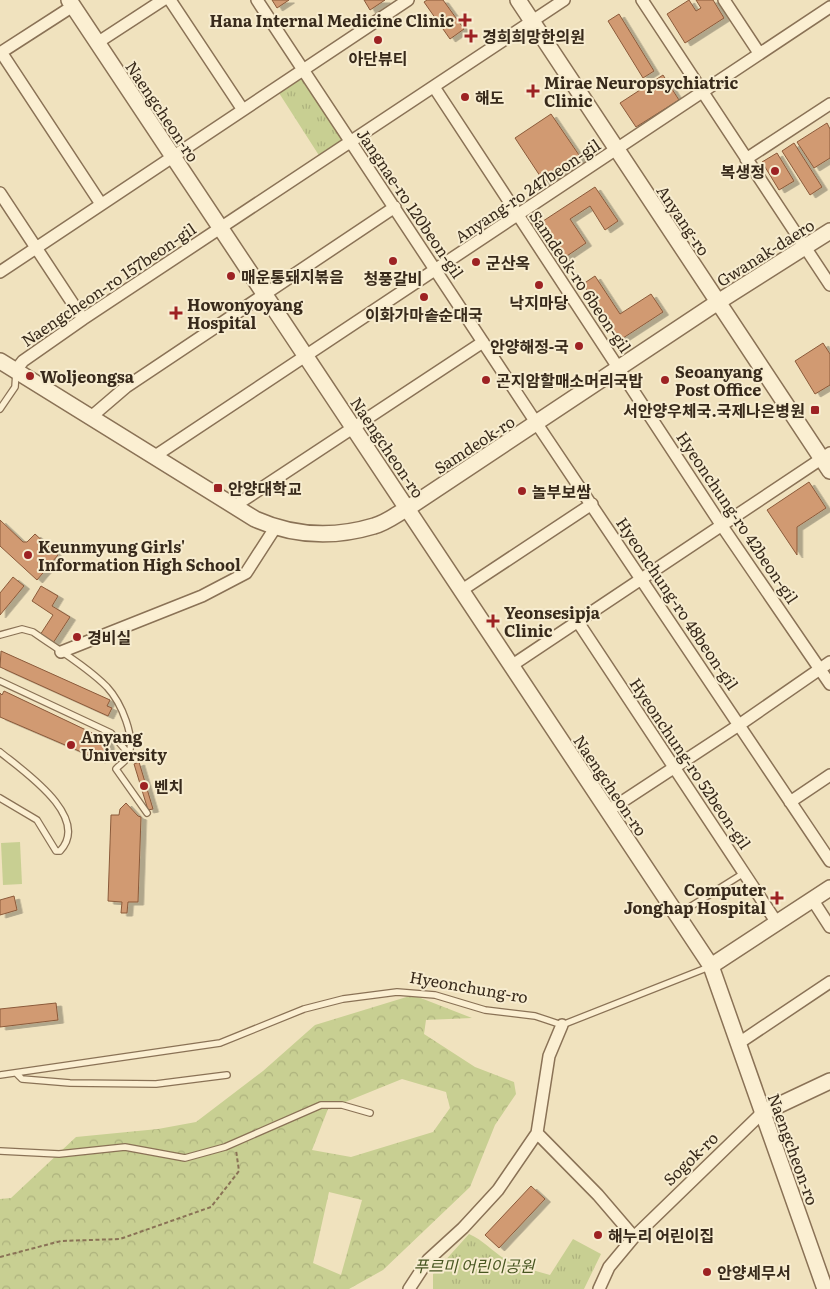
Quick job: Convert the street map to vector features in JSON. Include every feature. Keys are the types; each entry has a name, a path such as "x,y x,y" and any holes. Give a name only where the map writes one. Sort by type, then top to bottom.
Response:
{"street":[{"path":"97,43 163,0"},
{"path":"170,0 244,110"},
{"name":"Jangnae-ro 120beon-gil","path":"257,0 537,424"},
{"path":"0,272 408,0"},
{"name":"Anyang-ro","path":"518,0 718,302 827,461"},
{"name":"Naengcheon-ro 157beon-gil","path":"16,370 23,361 83,318 564,0"},
{"path":"642,0 830,285"},
{"path":"724,0 759,53"},
{"path":"71,3 0,53 101,204"},
{"name":"Naengcheon-ro","path":"71,3 711,966 825,1289"},
{"name":"Anyang-ro 247beon-gil","path":"155,456 307,357 830,7"},
{"name":"Samdeok-ro 6beon-gil","path":"434,87 620,368"},
{"path":"746,159 830,104"},
{"path":"0,193 83,318"},
{"path":"91,417 126,386 396,208"},
{"name":"Gwanak-daero","path":"718,302 830,231"},
{"name":"Samdeok-ro","path":"0,361 236,505 255,519 291,532 342,533 375,526 408,508 718,302"},
{"path":"236,505 483,342"},
{"name":"Hyeonchung-ro 42beon-gil","path":"620,368 722,526 830,684"},
{"name":"Hyeonchung-ro 48beon-gil","path":"537,424 830,861"},
{"path":"511,666 722,526 827,461"},
{"path":"462,590 592,504"},
{"path":"61,652 202,596 246,573 276,528"},
{"name":"Hyeonchung-ro 52beon-gil","path":"578,622 777,923"},
{"path":"608,811 740,726 830,662"},
{"path":"790,802 830,775"},
{"path":"711,966 830,888"},
{"path":"812,899 830,927"},
{"path":"739,1043 830,982"},
{"path":"409,1289 428,1260 463,1228 498,1190 537,1133 549,1056 562,1025"},
{"name":"Sogok-ro","path":"599,1289 609,1267 634,1237 762,1113 830,1081"},
{"path":"537,1133 598,1195 634,1237"}],"lane":[{"path":"0,409 15,387 16,370"},
{"path":"0,635 22,629 33,632 106,686 117,700 129,730 127,758 116,768 147,813"},
{"path":"0,681 111,733 128,753"},
{"path":"0,752 32,778 60,806 67,821 68,832 64,846 60,851 56,851 37,820 0,798"},
{"path":"677,915 744,872"},
{"path":"562,1025 711,966"},
{"name":"Hyeonchung-ro","path":"0,1075 220,1043 304,1008 343,999 397,992 435,995 485,1010 535,1016 562,1025"},
{"name":"Hyeonchung-ro","path":"17,1074 22,1079 70,1083 156,1084 228,1075"},
{"path":"0,1151 59,1154 125,1147 185,1158 235,1142 321,1105 342,1105 370,1113"}],"path":[{"path":"0,1257 60,1241 120,1239 211,1206 239,1171 235,1142"}],"green space":[{"path":"303,78 344,141 320,157 279,93"},
{"path":"20,842 22,884 3,885 1,843"},
{"path":"413,995 472,1018 426,1020 424,1034 475,1067 514,1082 516,1094 495,1125 470,1187 383,1270 349,1289 0,1289 0,1199 11,1198 76,1137 158,1129 196,1122 263,1071 315,1025","holes":["402,1079 446,1092 450,1108 433,1132 351,1157 312,1150 328,1109","329,1192 362,1200 341,1275 313,1263"]},
{"name":"푸르미 어린이공원","path":"469,1234 479,1239 510,1262 550,1275 573,1239 601,1254 584,1289 433,1289 433,1274"}],"building":[{"path":"272,0 289,0 277,8"},
{"path":"364,0 385,0 370,10"},
{"path":"427,0 443,0 464,29 450,39 424,2"},
{"path":"689,0 696,11 701,8 696,0 713,0 724,18 685,43 667,14"},
{"path":"619,14 654,71 643,78 608,21"},
{"path":"663,75 679,100 636,127 620,103"},
{"path":"551,114 581,158 544,182 515,138"},
{"path":"827,123 830,129 830,158 814,168 797,142"},
{"path":"794,143 822,187 810,195 782,151"},
{"path":"777,153 794,181 779,190 762,162"},
{"path":"595,187 618,221 605,230 590,206 570,219 586,243 561,260 537,225"},
{"path":"595,276 620,314 651,294 663,312 620,340 583,284"},
{"path":"823,343 830,354 830,385 815,394 795,361"},
{"path":"809,482 826,508 797,527 797,555 767,510"},
{"path":"0,520 23,542 27,542 35,534 58,555 37,580 0,546"},
{"path":"13,577 24,586 0,615 0,593"},
{"path":"41,586 58,596 52,606 70,617 53,643 40,635 53,615 32,601"},
{"path":"1,651 110,700 107,706 112,708 108,716 0,667"},
{"path":"4,691 107,740 109,746 103,752 100,760 0,717 0,693 2,695"},
{"name":"벤치","path":"139,762 153,809 148,810 134,764"},
{"path":"126,803 141,817 138,902 128,902 127,913 121,913 122,902 108,901 111,815 119,815 120,809"},
{"path":"14,896 17,910 0,915 0,900"},
{"path":"56,1003 58,1020 0,1027 0,1009"},
{"path":"531,1186 545,1199 499,1248 485,1235"}],"place":[{"name":"Hana Internal Medicine Clinic","path":"465,20"},
{"name":"경희희망한의원","path":"471,36"},
{"name":"아단뷰티","path":"378,40"},
{"name":"Mirae Neuropsychiatric Clinic","path":"533,91"},
{"name":"해도","path":"465,97"},
{"name":"복생정","path":"775,171"},
{"name":"청풍갈비","path":"393,261"},
{"name":"군산옥","path":"476,262"},
{"name":"매운통돼지볶음","path":"231,276"},
{"name":"낙지마당","path":"539,285"},
{"name":"이화가마솥순대국","path":"424,297"},
{"name":"Howonyoyang Hospital","path":"176,313"},
{"name":"안양해정-국","path":"579,346"},
{"name":"Woljeongsa","path":"30,376"},
{"name":"곤지암할매소머리국밥","path":"486,380"},
{"name":"Seoanyang Post Office","path":"665,380"},
{"name":"서안양우체국.국제나은병원","path":"815,410"},
{"name":"안양대학교","path":"218,488"},
{"name":"놀부보쌈","path":"522,491"},
{"name":"Keunmyung Girls' Information High School","path":"28,555"},
{"name":"Yeonsesipja Clinic","path":"493,621"},
{"name":"경비실","path":"77,637"},
{"name":"Anyang University","path":"71,745"},
{"name":"벤치","path":"144,786"},
{"name":"Computer Jonghap Hospital","path":"777,898"},
{"name":"해누리 어린이집","path":"598,1235"},
{"name":"안양세무서","path":"707,1272"}]}
